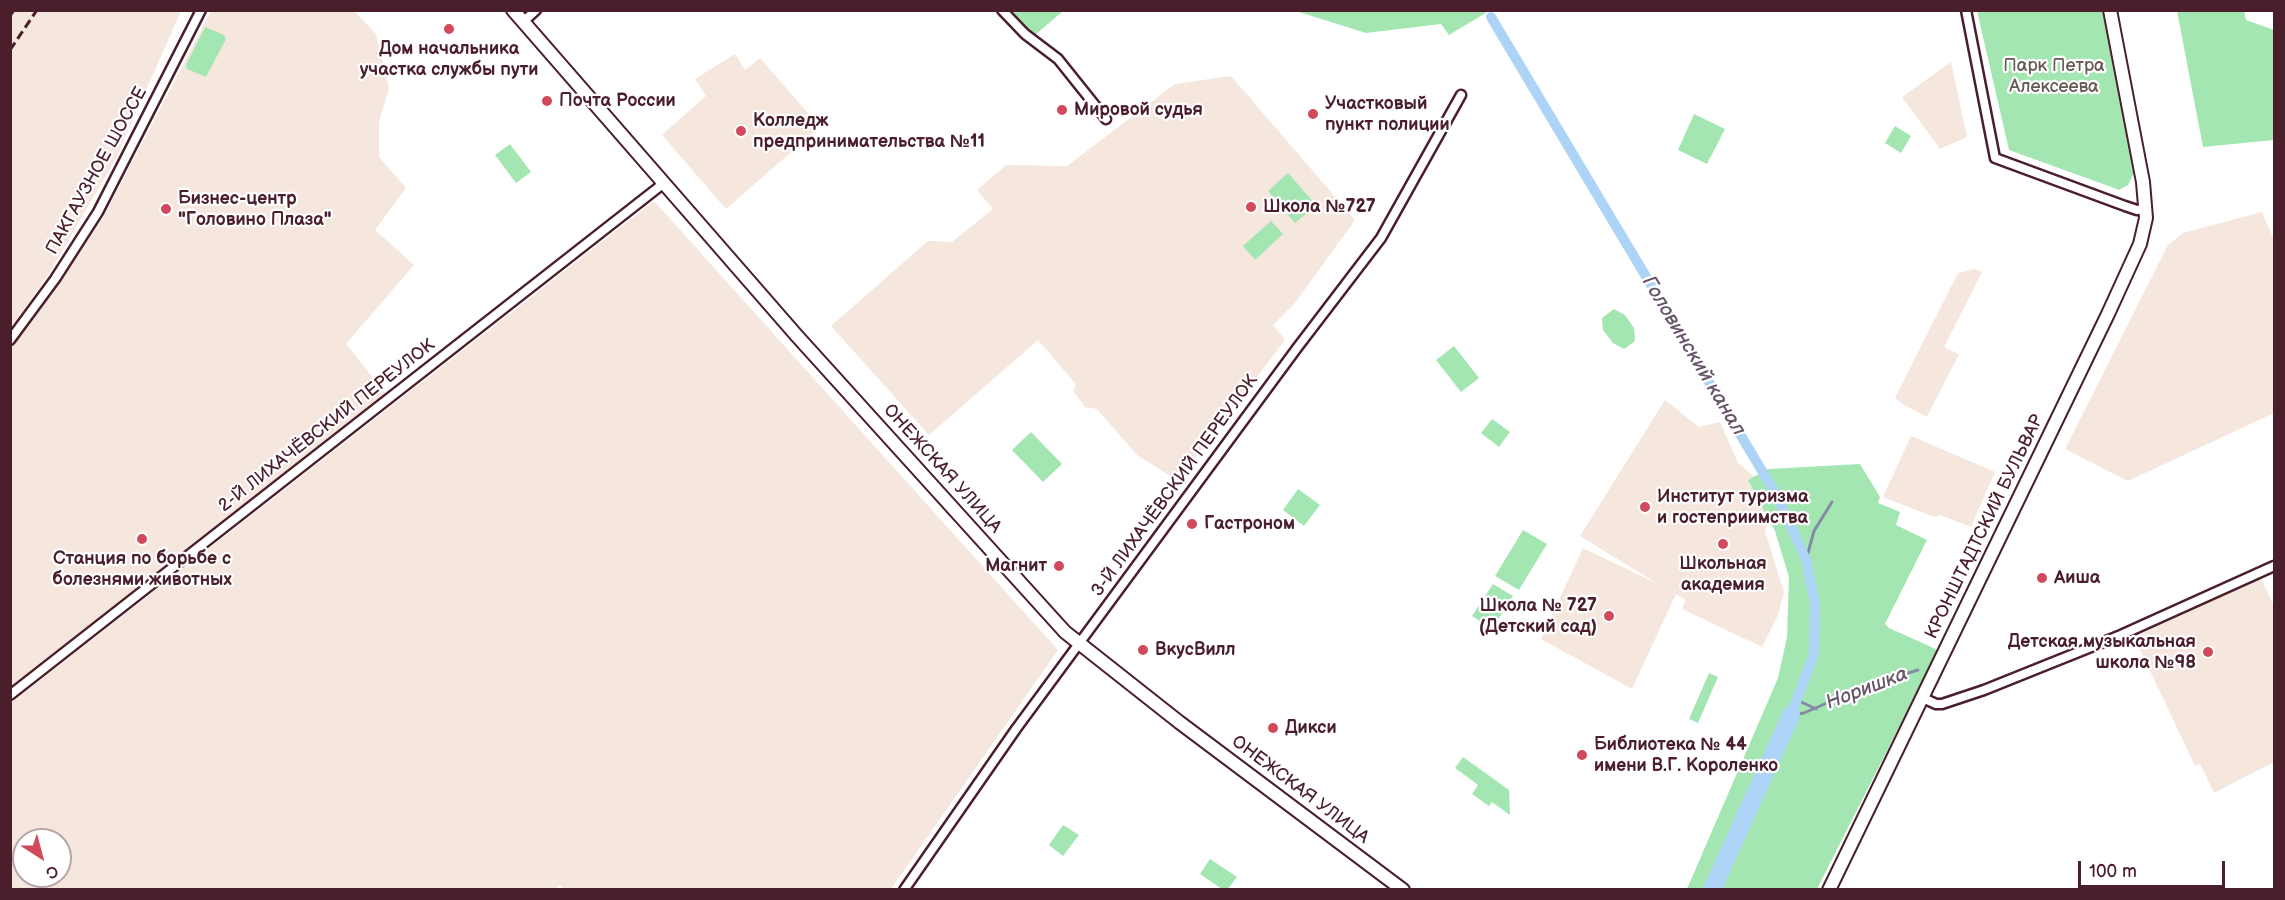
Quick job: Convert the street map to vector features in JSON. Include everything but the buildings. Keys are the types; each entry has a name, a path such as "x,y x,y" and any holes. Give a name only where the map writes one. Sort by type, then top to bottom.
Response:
{"main road":[{"name":"ОНЕЖСКАЯ УЛИЦА","path":"513,10 797,336 1062,629 1079,645 1403,890"},
{"name":"КРОНШТАДТСКИЙ БУЛЬВАР","path":"1829,890 2108,315 2144,231 2146,209 2142,171 2110,10"}],"street":[{"name":"ПАКГАУЗНОЕ ШОССЕ","path":"10,340 55,279 98,212 201,10"},
{"path":"523,22 536,10"},
{"path":"1002,10 1024,33 1058,59 1106,118"},
{"path":"1966,10 1995,158 2125,206 2146,209"},
{"name":"3-Й ЛИХАЧЁВСКИЙ ПЕРЕУЛОК","path":"904,890 1016,729 1297,348 1382,238 1461,94"},
{"name":"2-Й ЛИХАЧЁВСКИЙ ПЕРЕУЛОК","path":"12,692 663,183"},
{"path":"1923,698 1936,704 1942,704 1984,690 2132,631 2274,566"}],"shaded area":[{"path":"10,11 181,11 116,158 47,277 11,327"},
{"path":"211,11 354,11 376,34 389,88 379,122 379,157 406,188 375,230 414,265 346,344 386,394 11,686 10,346 103,218"},
{"name":"Колледж предпринимательства №11","path":"735,54 745,70 760,58 820,127 726,209 662,135 706,96 695,79"},
{"path":"1951,62 1967,137 1940,149 1902,97"},
{"path":"1231,76 1355,220 1295,303 1273,325 1285,340 1178,481 1137,455 1097,409 1085,407 1073,391 1076,384 1038,340 929,435 831,326 928,241 952,242 993,209 977,190 1006,165 1067,166 1175,84"},
{"path":"654,201 1058,650 891,889 564,890 560,885 554,890 11,889 11,703"},
{"path":"2262,212 2274,240 2274,413 2128,481 2065,449 2168,245 2183,233"},
{"path":"1974,269 1982,272 1944,347 1959,354 1927,417 1895,398 1958,273"},
{"path":"1665,400 1699,427 1720,422 1738,463 1777,496 1765,531 1784,592 1778,615 1762,647 1682,609 1686,600 1676,594 1632,689 1541,639 1583,548 1658,584 1580,536"},
{"path":"1911,436 1995,472 1971,527 1940,515 1934,517 1883,497"},
{"path":"2261,578 2274,606 2274,762 2214,793 2200,764 2195,766 2134,637"}],"green space":[{"path":"1011,11 1063,11 1035,35"},
{"path":"1296,11 1489,11 1449,35 1441,24 1366,33"},
{"name":"Парк Петра Алексеева","path":"1977,11 2103,11 2133,163 2133,175 2128,185 2119,190 2009,150"},
{"path":"2177,11 2244,11 2246,20 2274,30 2274,140 2203,147"},
{"path":"205,27 224,35 226,39 206,77 187,69 186,65"},
{"path":"1694,114 1725,129 1707,164 1678,150"},
{"path":"1895,126 1911,136 1901,153 1885,143"},
{"path":"510,144 531,172 516,183 495,155"},
{"path":"1288,173 1316,205 1295,223 1268,191"},
{"path":"1271,221 1283,234 1255,260 1243,246"},
{"path":"1614,309 1625,315 1634,328 1635,341 1624,349 1613,343 1603,330 1602,318"},
{"path":"1454,346 1479,378 1461,392 1436,360"},
{"path":"1492,419 1510,432 1499,447 1481,433"},
{"path":"1031,432 1062,464 1043,482 1012,450"},
{"path":"1860,464 1880,497 1878,503 1900,512 1896,525 1927,540 1885,624 1889,628 1938,650 1817,889 1687,889 1778,678 1787,637 1789,577 1775,531 1748,480 1768,469"},
{"path":"1298,489 1320,505 1304,526 1283,510"},
{"path":"1523,530 1547,544 1519,590 1495,576"},
{"path":"1493,584 1513,596 1492,629 1472,616"},
{"path":"1709,673 1718,677 1698,723 1689,719"},
{"path":"1463,757 1509,790 1510,815 1492,802 1489,806 1472,794 1478,785 1455,768"},
{"path":"1063,825 1079,835 1063,856 1049,845"},
{"path":"1210,859 1237,877 1228,889 1222,889 1200,874"}],"waterway":[{"name":"Головинский канал","path":"1491,17 1777,496 1806,560 1815,604 1814,654 1791,715"},
{"path":"1806,560 1814,531 1832,502"},
{"name":"Норишка","path":"1791,715 1804,713 1868,685 1918,670"},
{"name":"Норишка","path":"1797,700 1816,709"},
{"name":"Норишка","path":"1712,890 1791,715"}],"railway":[{"path":"10,16 14,10"},
{"path":"10,50 37,10"}],"place":[{"name":"Дом начальника участка службы пути","path":"449,29"},
{"name":"Почта России","path":"547,101"},
{"name":"Мировой судья","path":"1062,110"},
{"name":"Участковый пункт полиции","path":"1313,114"},
{"name":"Колледж предпринимательства №11","path":"741,131"},
{"name":"Школа №727","path":"1251,207"},
{"name":"Бизнес-центр \"Головино Плаза\"","path":"166,209"},
{"name":"Институт туризма и гостеприимства","path":"1645,507"},
{"name":"Гастроном","path":"1192,524"},
{"name":"Станция по борьбе с болезнями животных","path":"142,539"},
{"name":"Школьная академия","path":"1723,544"},
{"name":"Магнит","path":"1059,566"},
{"name":"Аиша","path":"2042,578"},
{"name":"Школа № 727 (Детский сад)","path":"1609,616"},
{"name":"ВкусВилл","path":"1143,650"},
{"name":"Детская музыкальная школа №98","path":"2208,652"},
{"name":"Дикси","path":"1273,728"},
{"name":"Библиотека № 44 имени В.Г. Короленко","path":"1582,755"}]}
